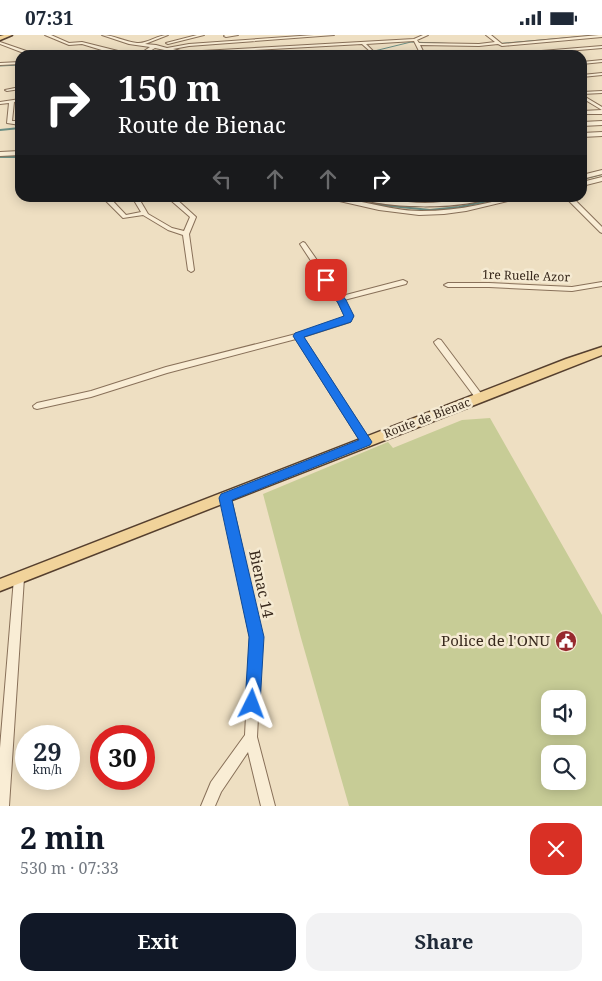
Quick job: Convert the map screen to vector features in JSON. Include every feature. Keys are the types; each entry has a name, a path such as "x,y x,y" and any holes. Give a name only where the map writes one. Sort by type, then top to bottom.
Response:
{"main road":[{"path":"0,37 8,35"},
{"name":"Route de Bienac","path":"0,585 602,351"}],"street":[{"path":"46,35 69,44 82,43 105,50"},
{"path":"104,35 136,44 168,49 189,45 332,35"},
{"path":"142,44 166,35"},
{"path":"148,50 154,46 202,35"},
{"path":"226,36 236,35"},
{"path":"277,35 287,39 297,47"},
{"path":"414,40 426,35"},
{"path":"488,35 508,50"},
{"path":"247,50 414,40 479,45 602,35"},
{"path":"226,36 231,42"},
{"path":"0,43 19,50"},
{"path":"363,43 369,50"},
{"path":"125,50 136,44"},
{"path":"294,50 297,47"},
{"path":"569,50 602,47"},
{"path":"587,62 602,61"},
{"path":"0,64 15,63"},
{"path":"587,75 602,74"},
{"path":"7,90 15,89"},
{"path":"587,94 602,92"},
{"path":"587,98 602,111"},
{"path":"12,101 9,121 15,122"},
{"path":"0,103 15,101"},
{"path":"587,112 602,111"},
{"path":"587,124 602,123"},
{"path":"587,135 602,134"},
{"path":"1,152 15,153"},
{"path":"587,176 602,172"},
{"path":"587,183 602,179"},
{"path":"110,202 125,217 144,213"},
{"path":"138,202 144,213 170,229 186,234"},
{"path":"176,202 193,217 186,234 191,270"},
{"path":"351,202 388,209 432,213 497,202"},
{"path":"385,202 428,207 458,202"},
{"path":"573,202 602,231"},
{"path":"593,222 602,220"},
{"path":"37,405 91,393 298,336 348,319 349,316 340,299 303,244"},
{"path":"340,299 404,282"},
{"name":"1re Ruelle Azor","path":"448,285 572,289 602,284"},
{"path":"298,336 366,442"},
{"path":"438,342 480,398"},
{"name":"Bienac 14","path":"226,498 256,637 251,737 268,806"},
{"path":"2,806 19,578"},
{"path":"208,806 216,787 251,737"}],"green space":[{"path":"490,418 602,615 602,806 349,806 301,638 263,494 388,442 393,448 462,420"}],"waterway":[{"path":"494,44 588,36"},
{"path":"378,50 411,42 461,44"},
{"path":"0,66 15,65"},
{"path":"0,130 15,128"},
{"path":"0,157 15,157"},
{"path":"587,178 602,174"},
{"path":"371,204 430,210 484,202"}],"place":[{"name":"Police de l'ONU","path":"566,641"}],"route":[{"path":"252,704 256,637 226,498 366,442 298,336 348,319 349,316 342,302 326,280"}]}
